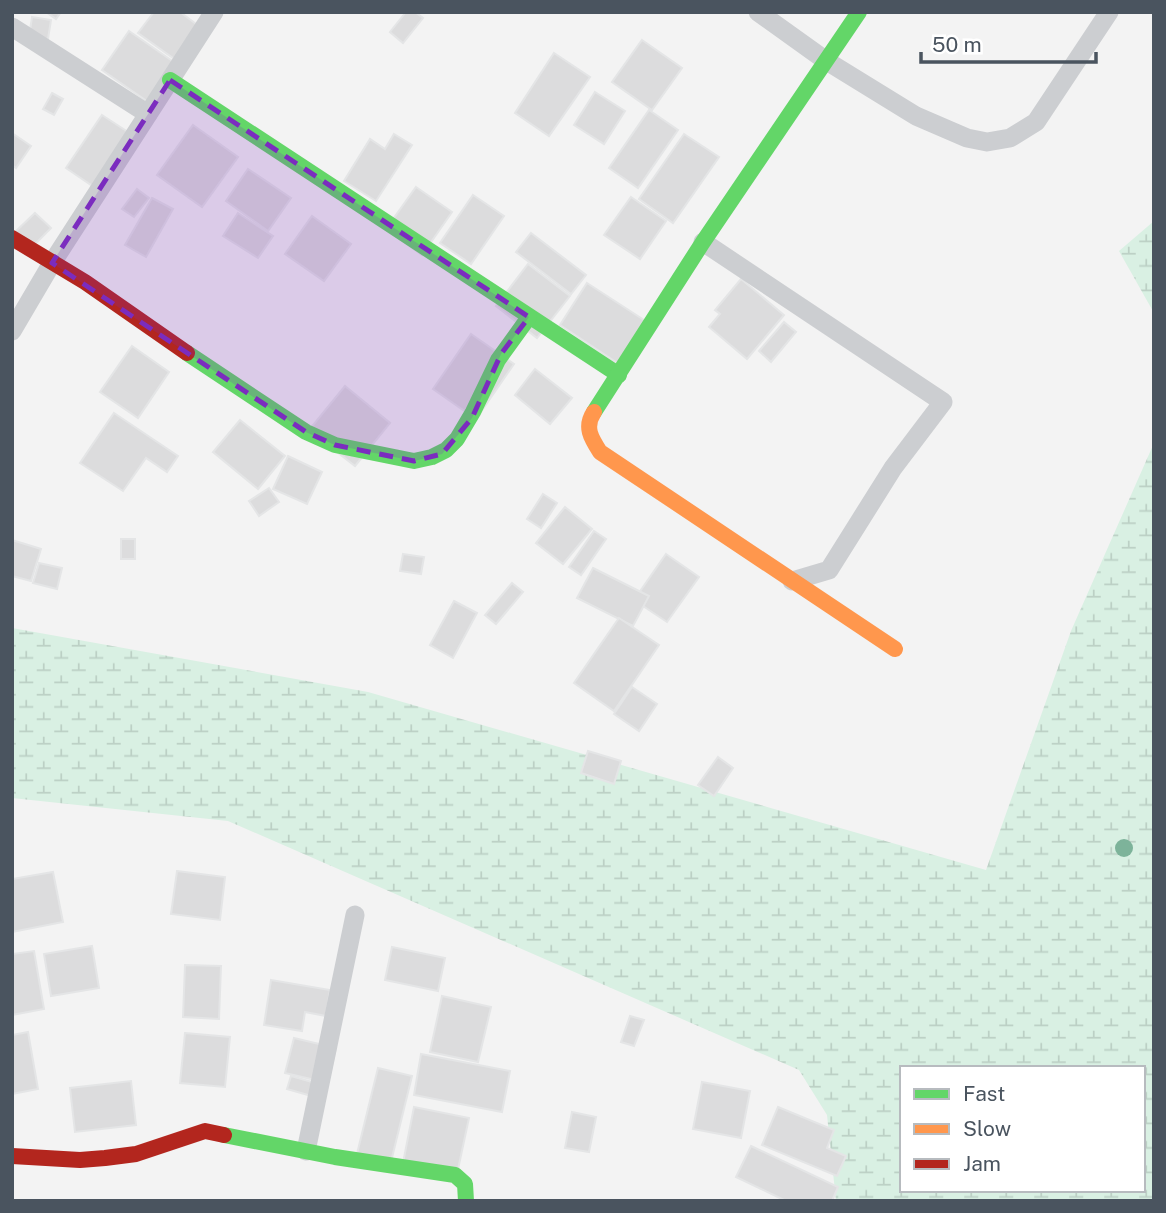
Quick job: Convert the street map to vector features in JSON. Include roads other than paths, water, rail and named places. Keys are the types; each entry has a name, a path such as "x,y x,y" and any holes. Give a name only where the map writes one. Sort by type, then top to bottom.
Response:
{"street":[{"path":"12,331 52,263 214,12"},
{"path":"758,12 825,60 916,116 967,138 987,142 1010,138 1036,122 1109,12"},
{"path":"859,12 703,242 590,418 589,435 600,452 895,649"},
{"path":"12,27 148,114"},
{"path":"170,80 619,375"},
{"path":"12,238 85,282 306,432 335,445 414,461 442,454 454,441 472,418 500,354 529,317"},
{"path":"703,242 943,402 893,468 829,570 792,581"},
{"path":"306,1151 355,915"},
{"path":"12,1156 80,1160 136,1154 205,1131 306,1151 455,1175 464,1184 466,1201"}]}
